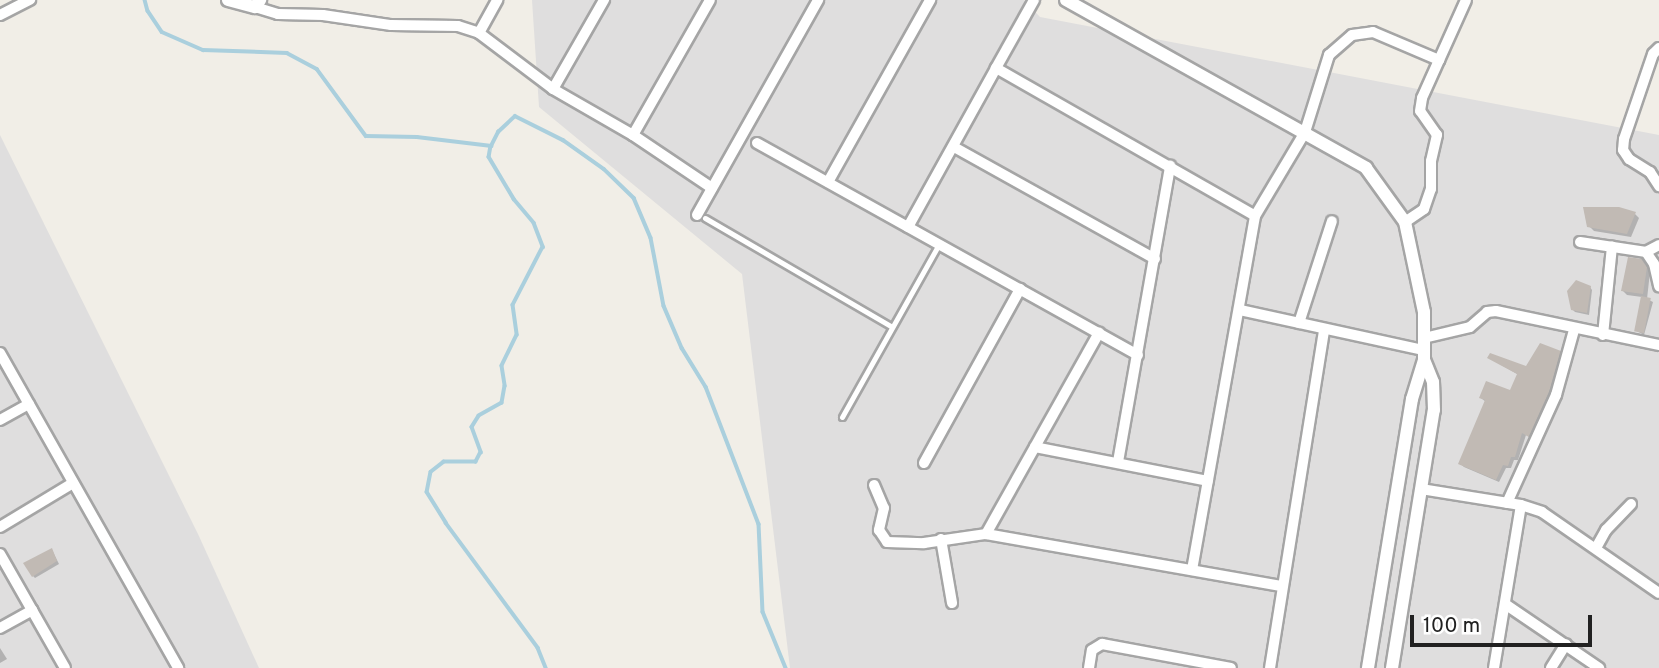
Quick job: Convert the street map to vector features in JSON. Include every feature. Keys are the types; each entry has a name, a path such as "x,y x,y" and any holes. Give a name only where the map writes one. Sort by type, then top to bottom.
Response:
{"street":[{"path":"0,15 30,0"},
{"path":"228,0 257,4 278,14 323,15 391,25 458,26 479,33 553,89 633,135 712,188"},
{"path":"479,33 498,0"},
{"path":"553,89 604,0"},
{"path":"633,135 710,0"},
{"path":"701,217 712,188 818,0"},
{"path":"828,182 930,0"},
{"path":"908,227 1034,0"},
{"path":"1066,0 1366,168 1405,222 1424,312 1424,350 1435,395 1392,668"},
{"path":"1405,222 1424,209 1431,189 1431,161 1437,135 1420,111 1420,104 1466,0"},
{"path":"1192,570 1255,216 1305,132 1329,55 1352,35 1382,34 1439,60"},
{"path":"1659,48 1653,54 1624,139 1623,150 1629,159 1650,173 1659,186"},
{"path":"996,68 1255,216"},
{"path":"757,143 1138,355"},
{"path":"954,147 1155,259"},
{"path":"1118,462 1170,166"},
{"path":"1299,323 1332,222"},
{"path":"1580,242 1646,252 1659,245"},
{"path":"1603,335 1612,246"},
{"path":"1646,252 1654,264 1659,286"},
{"path":"923,463 1020,289"},
{"path":"1240,310 1424,350 1470,327 1487,312 1496,311 1574,330 1659,345"},
{"path":"1270,668 1324,329"},
{"path":"1507,503 1556,395 1574,330"},
{"path":"986,534 1099,334"},
{"path":"1368,668 1412,399 1424,350"},
{"path":"0,353 178,668"},
{"path":"0,420 29,404"},
{"path":"1035,447 1208,481"},
{"path":"0,527 73,483"},
{"path":"874,485 884,508 879,530 887,542 924,543 986,534 1283,586"},
{"path":"1422,489 1521,505 1542,512 1659,593"},
{"path":"1596,548 1606,530 1631,504"},
{"path":"1494,668 1521,505"},
{"path":"941,539 952,603"},
{"path":"0,554 65,668"},
{"path":"1505,604 1599,668"},
{"path":"0,628 32,610"},
{"path":"1088,668 1092,650 1102,644 1231,668"},
{"path":"1551,668 1566,644"}],"lane":[{"path":"701,217 892,327"},
{"path":"842,417 939,244"}],"shaded area":[{"path":"532,0 1024,0 1040,17 1659,135 1659,668 790,668 742,274 539,107"},
{"path":"0,135 198,534 259,668 0,668"}],"building":[{"path":"1583,207 1619,207 1636,212 1627,234 1587,227"},
{"path":"1628,257 1642,259 1647,267 1643,294 1621,291"},
{"path":"1576,280 1591,286 1587,313 1571,310 1567,291"},
{"path":"1641,296 1651,298 1644,333 1634,331"},
{"path":"1540,343 1561,351 1549,392 1529,437 1522,433 1515,457 1511,457 1508,466 1503,465 1496,480 1458,464 1485,400 1479,398 1486,381 1510,390 1517,374 1487,358 1490,353 1526,366"},
{"path":"52,548 57,561 32,577 23,563"}],"waterway":[{"path":"145,0 148,11 162,32 203,50 287,53 317,69 366,136 417,137 491,146 498,132 515,116 563,140 604,169 634,198 651,238 664,306 682,348 706,387 759,524 763,612 786,668"},
{"path":"491,146 489,157 514,199 534,223 543,247 513,305 517,335 502,366 505,386 502,403 479,416 472,427 481,452 476,462 444,462 431,472 427,492 446,523 538,648 546,668"}]}
